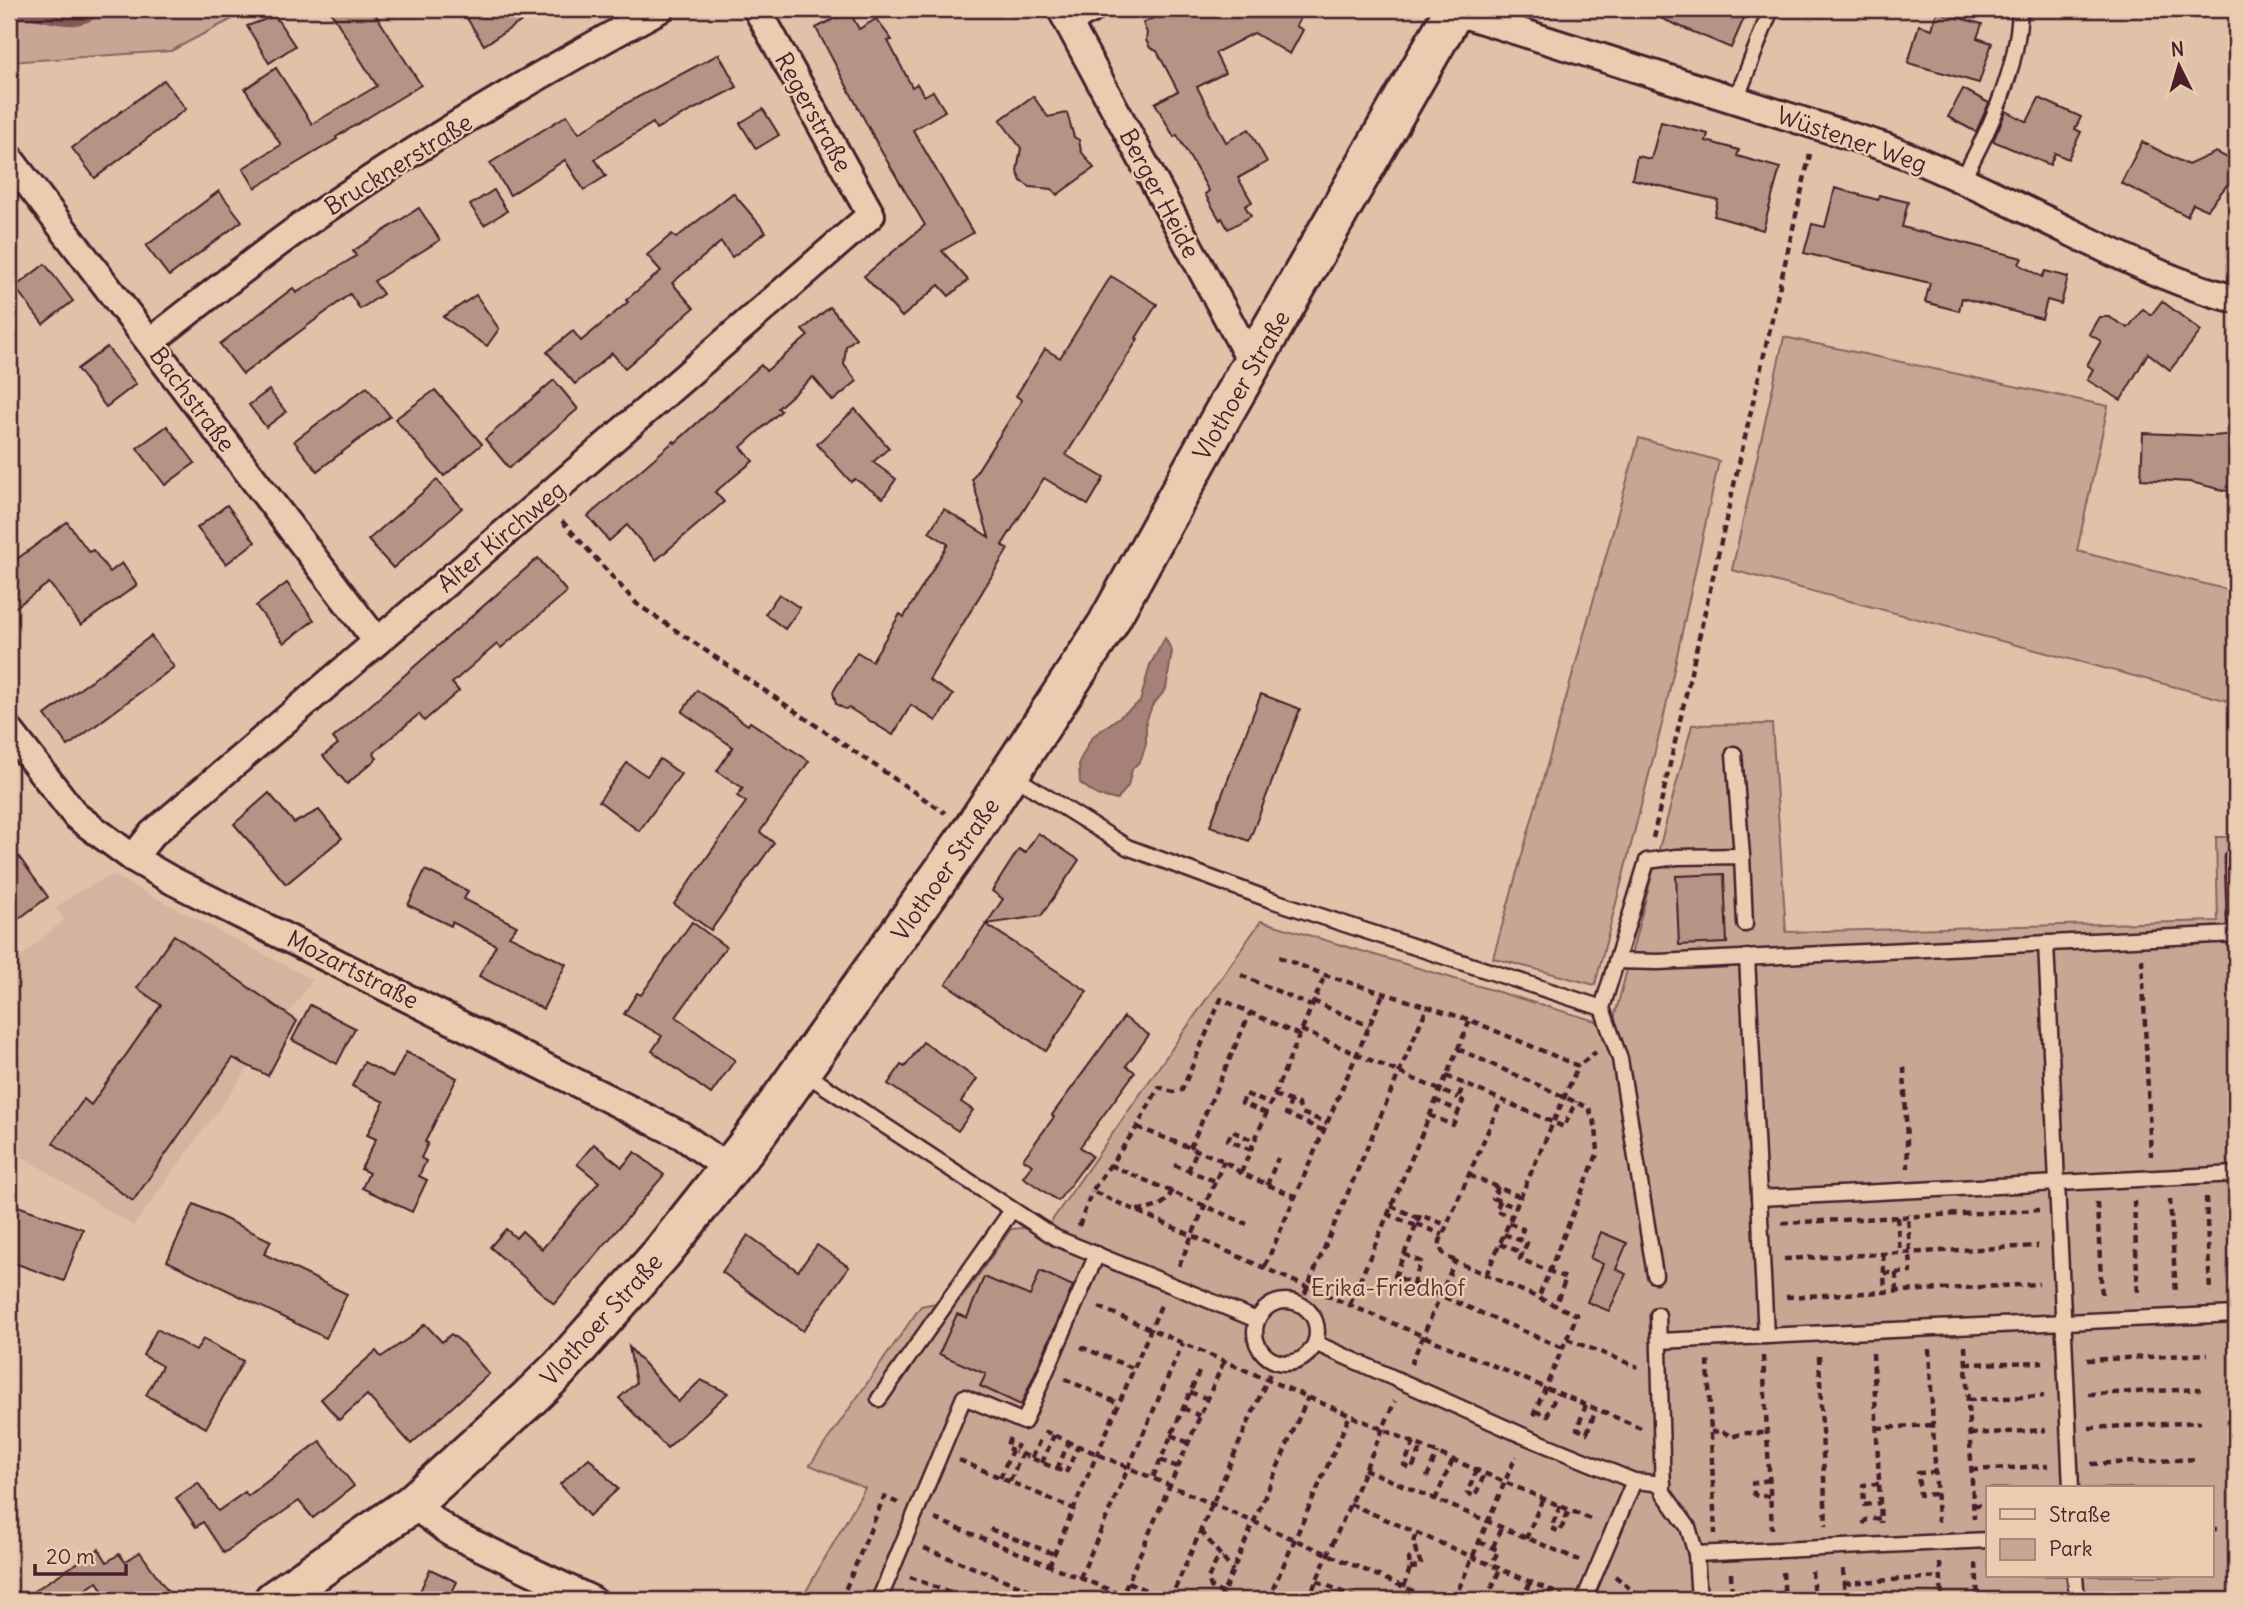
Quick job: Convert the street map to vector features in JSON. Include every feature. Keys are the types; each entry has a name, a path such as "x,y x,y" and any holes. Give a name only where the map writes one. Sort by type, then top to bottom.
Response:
{"street":[{"name":"Brucknerstraße","path":"150,342 324,210 580,52 660,9"},
{"name":"Regerstraße","path":"757,9 871,215"},
{"name":"Berger Heide","path":"1092,9 1064,15 1253,365"},
{"name":"Wüstener Weg","path":"1455,10 1888,148 1962,180 2137,264 2211,293 2236,299"},
{"name":"Vlothoer Straße","path":"274,1600 412,1504 559,1369 661,1254 802,1071 972,831 1107,625 1455,10"},
{"name":"Bachstraße","path":"9,158 376,640"},
{"name":"Alter Kirchweg","path":"133,858 152,834 871,215"},
{"name":"Mozartstraße","path":"9,730 76,816 133,858 173,881 681,1135 729,1169"},
{"path":"412,1504 451,1533 592,1600"}],"lane":[{"path":"1736,100 1772,9"},
{"path":"1962,180 1984,140 2007,82 2020,29 2020,9"},
{"path":"1734,754 1745,924"},
{"path":"1010,774 1127,847 1268,899 1602,1008"},
{"path":"1655,1275 1620,1059 1602,1008 1647,861 1677,857 1742,856"},
{"path":"2233,858 2236,944"},
{"path":"1616,961 1658,962 2236,934"},
{"path":"2046,943 2071,1486"},
{"path":"1747,957 1764,1336"},
{"path":"802,1071 1056,1238 1257,1320"},
{"path":"1759,1198 2236,1174"},
{"path":"879,1399 1012,1210"},
{"path":"879,1600 964,1397 1025,1423 1097,1254"},
{"path":"1283,1301 1300,1305 1311,1314 1317,1328 1315,1343 1306,1356 1291,1363 1275,1362 1261,1352 1255,1336 1257,1320 1268,1307 1283,1301"},
{"path":"1659,1341 2236,1314"},
{"path":"1658,1315 1663,1492 1688,1527 1696,1554 1699,1600"},
{"path":"1315,1343 1524,1436 1634,1481 1663,1484"},
{"path":"1584,1600 1634,1481"},
{"path":"1696,1554 1982,1541"},
{"path":"2076,1578 2077,1600"}],"path":[{"path":"1647,861 1816,125"},
{"path":"543,500 637,604 972,831"},
{"path":"2141,939 2152,1178"},
{"path":"1279,957 1325,975 1470,1020 1578,1066"},
{"path":"1241,975 1369,1026"},
{"path":"1241,1173 1325,975"},
{"path":"1265,1266 1383,994"},
{"path":"1072,1244 1091,1191 1137,1127 1160,1087 1173,1092 1182,1090 1221,999 1464,1101 1453,1125 1429,1115"},
{"path":"1300,1305 1428,1005"},
{"path":"1190,1147 1250,1013"},
{"path":"1350,1304 1470,1020"},
{"path":"1486,1275 1578,1066 1614,1038"},
{"path":"1458,1049 1589,1108 1598,1152 1538,1299"},
{"path":"1884,1273 1911,1272 1903,1067"},
{"path":"1446,1076 1564,1127 1576,1101"},
{"path":"1458,1098 1464,1084"},
{"path":"1266,1113 1242,1103 1246,1094 1270,1104"},
{"path":"1274,1095 1298,1104 1302,1113 1327,1123"},
{"path":"1435,1100 1459,1111"},
{"path":"1291,1101 1286,1114 1324,1131"},
{"path":"1455,1261 1445,1256 1440,1248 1443,1235 1501,1101"},
{"path":"1299,1120 1302,1113"},
{"path":"1137,1127 1224,1161 1241,1173 1296,1197"},
{"path":"1251,1150 1228,1140 1231,1131 1255,1141"},
{"path":"1188,1171 1197,1150"},
{"path":"1267,1185 1278,1158"},
{"path":"1049,1566 1224,1161"},
{"path":"1110,1165 1247,1224"},
{"path":"1174,1165 1215,1181"},
{"path":"1469,1175 1521,1197"},
{"path":"2205,1176 2211,1315"},
{"path":"2169,1177 2177,1317"},
{"path":"2133,1180 2139,1318"},
{"path":"2096,1181 2103,1321"},
{"path":"1498,1187 1493,1198 1516,1208"},
{"path":"1091,1191 1265,1266 1307,1287 1647,1431 1662,1434"},
{"path":"1136,1210 1159,1207 1169,1199 1172,1191"},
{"path":"1500,1201 1496,1211 1523,1229 1519,1240"},
{"path":"1391,1206 1419,1218"},
{"path":"1760,1224 2057,1209"},
{"path":"1387,1214 1443,1235"},
{"path":"1447,1225 1420,1215 1395,1276 1563,1348"},
{"path":"1897,1217 1900,1253"},
{"path":"1504,1234 1527,1243 1520,1259 1566,1278 1555,1306"},
{"path":"1500,1244 1523,1253"},
{"path":"1762,1260 2060,1245"},
{"path":"1404,1254 1421,1262 1413,1283"},
{"path":"1883,1254 1885,1292"},
{"path":"1896,1273 1897,1291"},
{"path":"1764,1298 2062,1283"},
{"path":"1079,1298 1615,1529"},
{"path":"1964,1328 1973,1505 1982,1541 1978,1600"},
{"path":"1928,1329 1942,1600"},
{"path":"1872,1332 1882,1546"},
{"path":"1818,1334 1827,1548"},
{"path":"1764,1336 1770,1496 1785,1600"},
{"path":"1061,1338 1133,1368"},
{"path":"1567,1339 1646,1370 1660,1372"},
{"path":"1707,1339 1716,1553"},
{"path":"1080,1578 1183,1343"},
{"path":"841,1600 884,1497 1080,1578 1121,1598 1224,1361"},
{"path":"1128,1582 1169,1600 1275,1362"},
{"path":"1046,1371 1118,1403"},
{"path":"1153,1476 1199,1372"},
{"path":"1190,1392 1208,1399"},
{"path":"1535,1411 1547,1416 1557,1393"},
{"path":"1223,1558 1216,1562 1208,1578 1210,1587 1222,1597 1308,1397"},
{"path":"1586,1405 1577,1429 1587,1433 1596,1409"},
{"path":"1183,1408 1200,1416"},
{"path":"1268,1600 1350,1415"},
{"path":"1015,1451 1025,1423 1153,1476 1434,1600"},
{"path":"1877,1427 1933,1425"},
{"path":"1032,1458 1043,1431"},
{"path":"1711,1432 1722,1431 1732,1437 1743,1433 1767,1433"},
{"path":"1042,1463 1054,1435"},
{"path":"1171,1435 1189,1443"},
{"path":"1057,1469 1069,1442"},
{"path":"1414,1442 1404,1465 1412,1469 1422,1446"},
{"path":"1000,1478 1012,1450 1066,1473 1078,1446"},
{"path":"941,1452 1074,1508"},
{"path":"1427,1477 1437,1453"},
{"path":"1010,1481 1022,1454"},
{"path":"1160,1460 1178,1467"},
{"path":"1435,1500 1453,1460"},
{"path":"1364,1469 1526,1539 1607,1570 1627,1584 1636,1594 1636,1600"},
{"path":"1477,1470 1467,1493 1475,1496 1485,1473"},
{"path":"1936,1472 1918,1473 1920,1495 1937,1494"},
{"path":"1769,1480 1753,1483 1754,1494 1770,1496"},
{"path":"1879,1484 1863,1485 1864,1505 1880,1503"},
{"path":"1526,1539 1543,1498"},
{"path":"1350,1504 1574,1600"},
{"path":"1973,1505 1986,1505"},
{"path":"1560,1506 1551,1528 1560,1532 1569,1510"},
{"path":"1493,1547 1501,1528"},
{"path":"990,1529 1054,1554"},
{"path":"1200,1531 1234,1571"},
{"path":"1410,1568 1419,1567 1421,1564 1413,1543 1416,1532"},
{"path":"1003,1547 1007,1535"},
{"path":"904,1540 1055,1600"},
{"path":"1479,1542 1498,1550 1492,1565"},
{"path":"1842,1548 1845,1600"},
{"path":"1811,1549 1814,1600"},
{"path":"1404,1587 1410,1568 1409,1559 1417,1553"},
{"path":"892,1569 968,1600"},
{"path":"1487,1600 1500,1569"},
{"path":"1844,1583 1941,1577"},
{"path":"1317,1581 1361,1600"},
{"path":"1521,1600 1530,1581"}],"shaded area":[{"path":"1165,638 1172,651 1166,689 1152,706 1146,722 1146,744 1141,760 1132,769 1128,786 1117,800 1097,795 1080,783 1079,762 1092,737 1140,702 1150,665"},
{"path":"112,875 313,980 133,1226 9,1148 9,967 64,920 56,908 76,893"}],"green space":[{"path":"9,9 251,9 171,51 9,62"},
{"path":"1784,337 2108,406 2077,551 2236,592 2236,703 1732,570"},
{"path":"1639,438 1719,461 1663,720 1595,985 1493,958"},
{"name":"Erika-Friedhof","path":"1772,724 1786,932 2218,921 2216,837 2236,837 2236,1600 801,1600 865,1488 810,1465 921,1306 962,1298 1011,1229 1048,1226 1261,921 1612,1026 1692,725"}],"building":[{"path":"329,9 372,9 421,85 255,188 243,168 281,145 245,89 276,68 312,124 377,86"},
{"path":"461,9 541,9 484,45"},
{"path":"1171,9 1306,9 1296,26 1303,30 1290,54 1254,33 1215,53 1225,73 1197,87 1226,142 1249,129 1267,162 1238,178 1252,202 1245,206 1251,216 1228,229 1205,194 1209,191 1177,135 1174,137 1155,103 1178,91 1157,51 1150,48 1143,23"},
{"path":"1639,9 1748,9 1731,48"},
{"path":"849,11 859,29 876,19 892,40 888,41 912,87 917,84 924,96 933,91 945,111 913,130 973,233 942,251 968,280 949,296 939,285 902,317 864,276 925,225 880,149 816,28"},
{"path":"1937,12 1982,24 1977,38 1992,43 1979,83 1908,63 1919,25 1932,29"},
{"path":"275,16 295,46 269,63 247,26"},
{"path":"719,54 737,87 656,129 653,123 595,159 606,176 584,190 565,160 510,195 490,163 567,115 579,133 621,106"},
{"path":"164,80 186,109 95,178 72,148"},
{"path":"1963,89 1989,103 1976,132 1948,117"},
{"path":"1033,96 1048,117 1067,113 1074,137 1079,140 1081,151 1094,168 1057,195 1052,189 1030,187 1021,181 1017,171 1021,148 1000,120"},
{"path":"2039,98 2081,117 2075,129 2081,132 2068,159 2055,153 2050,165 1993,141 2006,111 2027,122"},
{"path":"763,109 779,135 756,149 740,123"},
{"path":"1661,122 1708,134 1706,141 1739,150 1737,156 1780,168 1763,230 1714,216 1718,200 1632,179 1637,156 1651,159"},
{"path":"2142,142 2188,165 2216,152 2236,162 2236,174 2207,210 2193,204 2187,216 2121,183"},
{"path":"1835,188 1878,200 1879,195 1908,202 1902,227 2022,258 2019,264 2042,277 2045,271 2068,277 2061,304 2047,300 2042,319 1962,298 1959,311 1925,302 1930,283 1804,253 1812,224 1825,227"},
{"path":"494,190 507,211 484,225 470,205"},
{"path":"219,191 242,221 169,276 146,246"},
{"path":"733,193 766,232 732,257 721,242 672,283 694,308 625,368 612,353 575,384 547,352 573,331 581,341 628,302 626,300 661,271 647,255 672,234 676,238"},
{"path":"419,208 440,240 374,281 383,294 360,309 350,294 243,374 220,344 293,288 296,293 356,256 353,251"},
{"path":"45,264 73,301 43,324 15,287"},
{"path":"1111,276 1157,304 1066,455 1104,478 1088,505 1044,478 1002,545 1008,549 929,680 953,695 936,721 911,705 893,735 849,708 845,709 836,704 833,692 857,652 872,661 900,614 904,617 948,544 929,532 944,509 989,537 972,479 1022,400 1016,396 1045,349 1060,358"},
{"path":"476,295 499,329 487,346 443,317"},
{"path":"2162,301 2201,331 2170,370 2148,353 2121,400 2087,380 2093,369 2087,365 2101,341 2089,334 2099,317 2109,317 2128,328 2143,309 2151,315"},
{"path":"830,307 856,338 846,346 844,365 857,381 833,401 813,377 778,408 781,411 741,447 753,461 715,492 724,502 656,560 627,525 609,541 588,516 674,441 675,443 761,365 766,371 808,336 802,330"},
{"path":"107,347 136,384 106,407 77,369"},
{"path":"554,380 578,409 509,468 485,439"},
{"path":"367,387 390,416 317,471 294,441"},
{"path":"269,390 286,412 266,427 249,405"},
{"path":"435,390 482,444 444,476 395,419"},
{"path":"855,409 889,448 873,462 896,479 883,498 855,479 851,482 817,444"},
{"path":"167,426 195,463 165,485 137,448"},
{"path":"2143,433 2213,436 2236,434 2236,493 2190,482 2141,479"},
{"path":"437,480 462,508 393,568 368,540"},
{"path":"227,505 255,542 226,564 197,528"},
{"path":"67,522 89,552 93,550 110,572 122,563 137,585 81,625 49,583 9,612 9,565"},
{"path":"538,558 567,592 501,648 497,644 452,683 459,691 424,721 419,714 373,753 377,758 347,784 323,756 338,744 333,738"},
{"path":"287,583 314,620 284,643 256,606"},
{"path":"779,594 800,608 785,629 765,614"},
{"path":"151,636 174,667 68,746 45,715"},
{"path":"697,690 748,725 750,722 809,761 760,832 774,843 711,930 674,904 746,802 737,796 743,788 717,771 733,747 682,712"},
{"path":"1261,694 1300,709 1249,841 1210,826"},
{"path":"660,759 681,774 639,831 599,801 627,763 647,776"},
{"path":"269,793 294,823 319,810 342,838 286,884 234,824"},
{"path":"1038,833 1079,860 1041,916 986,924 1003,899 992,891 1019,849 1025,853"},
{"path":"9,843 48,897 9,926"},
{"path":"425,870 468,891 464,899 517,926 509,936 566,964 543,1009 479,976 496,945 452,922 451,926 408,905"},
{"path":"1724,874 1727,943 1679,945 1676,876"},
{"path":"692,922 726,947 676,1017 735,1060 711,1094 652,1051 662,1036 624,1014 637,993 641,995"},
{"path":"986,924 1087,991 1046,1051 946,984"},
{"path":"174,935 297,1021 268,1076 233,1058 133,1201 53,1143 84,1099 91,1105 161,1005 137,988"},
{"path":"310,1005 355,1028 337,1064 292,1040"},
{"path":"1124,1017 1149,1035 1126,1066 1135,1072 1080,1147 1092,1156 1058,1201 1023,1177 1032,1165 1023,1159"},
{"path":"923,1042 977,1079 961,1102 973,1110 958,1131 888,1084 901,1065 905,1067"},
{"path":"406,1052 457,1078 425,1142 428,1143 421,1158 426,1161 419,1176 427,1180 412,1212 362,1188 369,1173 361,1169 376,1139 367,1135 384,1102 352,1086 364,1062 393,1077"},
{"path":"594,1144 622,1167 635,1152 664,1175 554,1304 490,1247 506,1229 516,1238 522,1231 542,1249 599,1182 577,1164"},
{"path":"9,1203 83,1229 64,1281 9,1261"},
{"path":"194,1204 271,1241 264,1254 347,1294 326,1338 167,1261"},
{"path":"1601,1232 1627,1243 1616,1269 1626,1274 1609,1311 1587,1302 1603,1264 1590,1258"},
{"path":"748,1235 798,1271 817,1245 849,1267 803,1331 722,1272"},
{"path":"1040,1271 1073,1286 1021,1405 980,1386 986,1374 939,1354 957,1314 967,1318 984,1277 1030,1296"},
{"path":"425,1324 442,1342 451,1334 460,1341 489,1374 411,1444 367,1395 339,1420 321,1399 376,1351 381,1357"},
{"path":"157,1329 196,1351 203,1339 243,1361 206,1428 146,1395 162,1366 143,1355"},
{"path":"629,1347 678,1402 701,1380 728,1393 667,1448 619,1398 636,1383"},
{"path":"320,1441 354,1486 313,1518 299,1501 224,1553 203,1522 196,1527 176,1498 198,1483 218,1511 245,1492 248,1496"},
{"path":"589,1458 618,1489 589,1516 560,1484"},
{"path":"99,1549 107,1562 119,1554 125,1562 140,1552 174,1600 109,1600 97,1582 70,1600 20,1600"},
{"path":"430,1569 457,1582 448,1600 416,1600"}],"waterway":[{"path":"9,14 22,13 68,21 79,20 102,9"}]}
